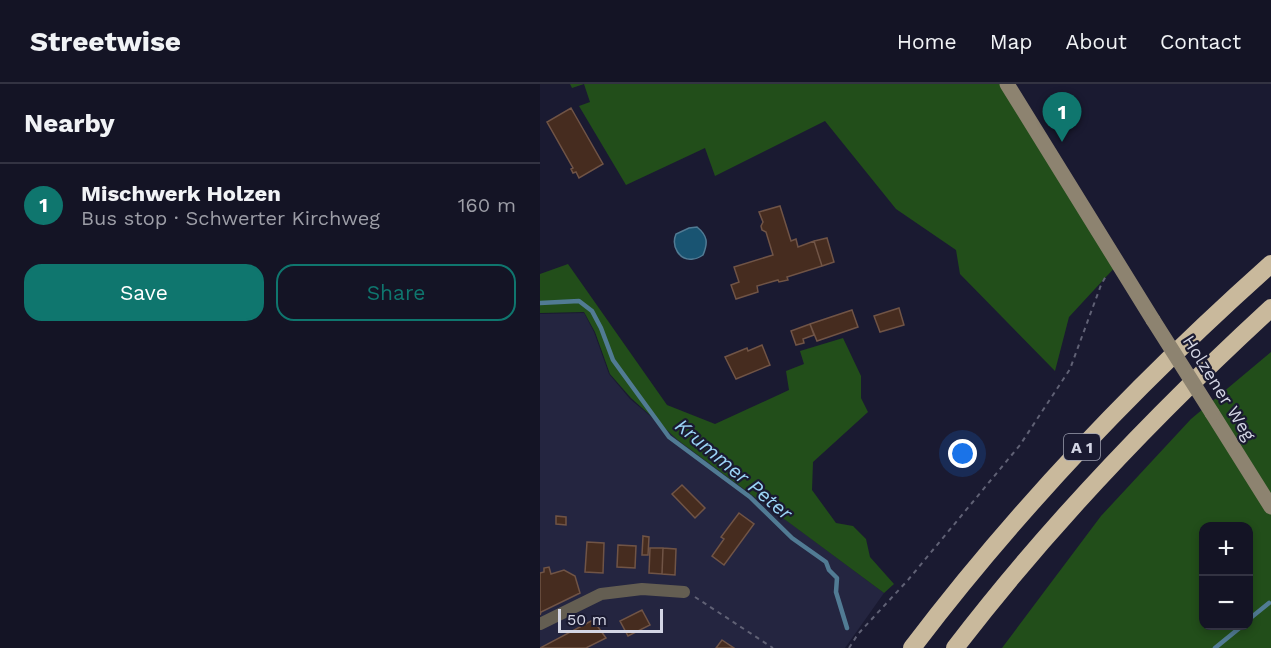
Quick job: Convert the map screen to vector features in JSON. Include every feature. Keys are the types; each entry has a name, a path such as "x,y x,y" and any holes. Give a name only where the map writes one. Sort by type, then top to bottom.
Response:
{"highway":[{"name":"A 1","path":"912,648 1000,540 1092,436 1202,326 1271,264"},
{"name":"A 1","path":"955,648 1069,509 1160,413 1271,308"}],"main road":[{"name":"Holzener Weg","path":"1007,84 1271,507"}],"street":[{"path":"540,624 601,594 642,589 684,592"}],"path":[{"path":"849,648 858,634 908,580 1020,446 1070,369 1101,285 1109,272 1118,264"},
{"path":"684,592 711,606 773,648"}],"shaded area":[{"path":"697,227 706,240 703,255 694,259 684,258 675,248 676,234"},
{"path":"584,313 594,332 609,374 630,399 680,441 884,593 845,648 540,648 540,314"}],"green space":[{"path":"570,84 584,84 572,88"},
{"path":"584,84 1007,84 1118,264 1069,317 1055,371 960,274 956,250 896,209 825,121 715,176 705,148 626,185 579,106 590,102"},
{"path":"568,264 667,405 715,424 789,390 786,371 804,364 800,351 843,338 861,376 861,398 868,412 813,462 812,490 836,523 853,526 866,539 870,557 894,584 884,593 679,441 631,398 610,374 595,332 584,312 540,313 540,274"},
{"path":"1271,352 1271,648 1002,648 1101,516 1191,419"}],"building":[{"path":"571,108 603,164 579,178 576,172 573,173 571,169 573,168 547,122"},
{"path":"780,206 791,241 796,239 798,247 814,241 822,266 787,277 788,280 779,282 778,280 757,286 758,292 736,299 731,285 739,282 734,267 773,255 766,232 762,230 763,222 759,212"},
{"path":"827,238 834,262 822,266 814,241"},
{"path":"899,308 904,325 880,332 874,316"},
{"path":"852,310 858,327 817,341 810,324"},
{"path":"810,324 814,335 803,339 804,343 796,345 791,331"},
{"path":"762,345 770,365 736,379 725,357"},
{"path":"682,485 705,508 695,518 672,494"},
{"path":"739,513 754,524 724,565 712,556 724,539 721,537"},
{"path":"556,516 566,517 566,525 556,524"},
{"path":"643,536 649,537 648,555 642,555"},
{"path":"587,542 604,543 603,573 585,572"},
{"path":"618,545 636,546 635,568 617,567"},
{"path":"650,548 663,548 662,574 649,573"},
{"path":"663,548 676,549 675,575 662,574"},
{"path":"549,567 551,574 564,570 575,576 580,593 541,612 540,615 540,573 544,572 544,568"},
{"path":"642,610 650,625 628,636 620,621"},
{"path":"593,620 606,638 586,648 540,648"},
{"path":"722,640 734,648 716,648"}],"waterway":[{"name":"Krummer Peter","path":"540,303 579,301 592,311 613,360 669,437 750,497 792,538 826,562 829,570 837,578 836,592 847,628"},
{"path":"1253,616 1269,603"},
{"path":"1215,648 1237,630"}],"place":[{"name":"Mischwerk Holzen","path":"1062,142"}]}
